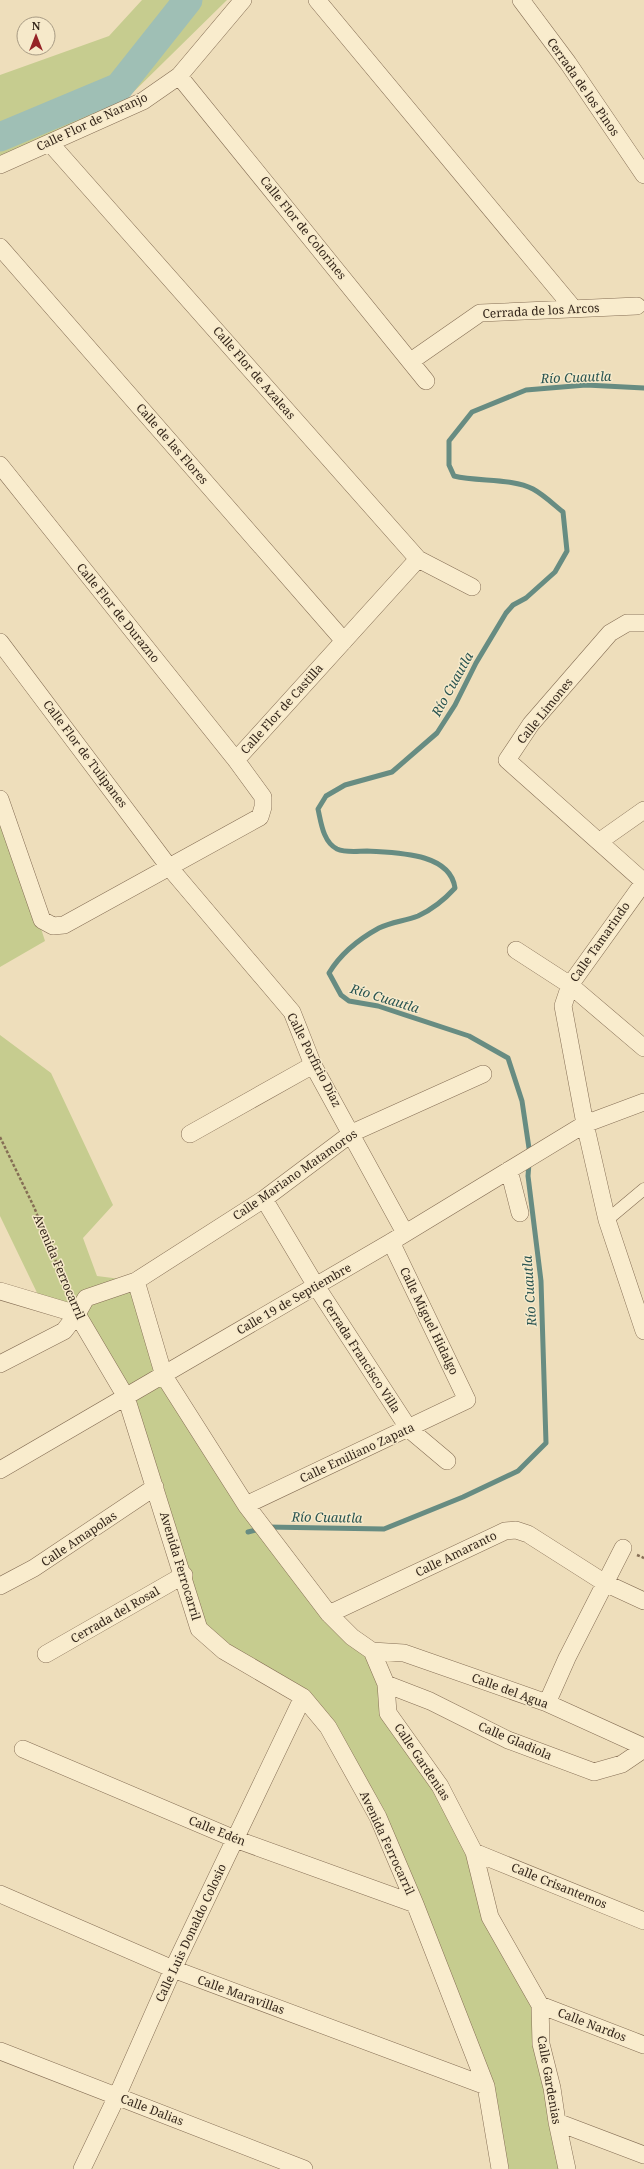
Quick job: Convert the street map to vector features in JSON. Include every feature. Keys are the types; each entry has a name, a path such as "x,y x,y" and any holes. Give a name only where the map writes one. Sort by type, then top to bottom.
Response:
{"street":[{"name":"Calle Flor de Naranjo","path":"0,165 143,101 179,76 243,0"},
{"path":"317,0 574,309"},
{"name":"Cerrada de los Pinos","path":"521,0 568,62 644,175"},
{"name":"Calle Flor de Colorines","path":"179,76 426,381"},
{"name":"Calle Flor de Azaleas","path":"50,143 418,559 472,587"},
{"name":"Calle de las Flores","path":"0,247 344,641"},
{"name":"Cerrada de los Arcos","path":"411,361 480,313 637,306"},
{"name":"Calle Flor de Durazno","path":"0,465 236,760"},
{"name":"Calle Flor de Castilla","path":"0,799 42,920 53,926 64,925 260,817 264,807 263,798 236,760 418,559"},
{"name":"Calle Limones","path":"600,841 507,760 531,724 610,633 627,623 644,623"},
{"name":"Calle Flor de Tulipanes","path":"0,642 169,867"},
{"path":"644,810 600,841 644,882"},
{"name":"Calle Porfirio Díaz","path":"169,867 292,1012 314,1065 352,1133 398,1238"},
{"name":"Calle Tamarindo","path":"644,882 570,985 563,1006 585,1124 607,1220 644,1331"},
{"path":"516,950 570,985 644,1048"},
{"path":"190,1134 314,1065"},
{"name":"Calle Mariano Matamoros","path":"0,1364 64,1330 78,1314 86,1298 136,1281 264,1199 352,1133 483,1074"},
{"name":"Calle 19 de Septiembre","path":"0,1470 164,1376 398,1238 585,1124 644,1102"},
{"path":"509,1170 520,1213"},
{"path":"607,1220 644,1189"},
{"name":"Cerrada Francisco Villa","path":"264,1199 316,1286 409,1429 448,1461"},
{"name":"Calle Miguel Hidalgo","path":"398,1238 467,1400"},
{"path":"136,1281 164,1376 246,1505 329,1614 352,1637 372,1651"},
{"path":"0,1291 78,1314"},
{"name":"Avenida Ferrocarril","path":"78,1314 126,1397 184,1575 199,1629 224,1652 303,1697 328,1727 378,1817 415,1904 486,2086 500,2169"},
{"name":"Calle Emiliano Zapata","path":"246,1505 409,1429 467,1400"},
{"name":"Calle Amapolas","path":"0,1586 34,1568 155,1487"},
{"name":"Calle Amaranto","path":"329,1614 504,1531 516,1530 528,1534 605,1583 644,1601"},
{"path":"547,1703 567,1658 623,1548"},
{"name":"Cerrada del Rosal","path":"46,1654 184,1575"},
{"name":"Calle del Agua","path":"372,1651 404,1653 547,1703 644,1748"},
{"name":"Calle Gardenias","path":"372,1651 386,1684 388,1713 440,1786 474,1852 490,1917 540,2004 541,2044 552,2088 557,2122 567,2169"},
{"name":"Calle Gladiola","path":"386,1684 430,1701 508,1740 594,1772 622,1764 644,1748"},
{"name":"Calle Luis Donaldo Colosio","path":"82,2169 117,2096 173,1969 303,1697"},
{"name":"Calle Edén","path":"23,1749 235,1839 415,1904"},
{"name":"Calle Crisantemos","path":"474,1852 644,1921"},
{"name":"Calle Maravillas","path":"0,1894 173,1969 486,2086"},
{"name":"Calle Nardos","path":"540,2004 644,2045"},
{"name":"Calle Dalias","path":"0,2051 304,2169"},
{"path":"557,2122 644,2155"}],"path":[{"name":"Avenida Ferrocarril","path":"0,1137 34,1207 78,1314"}],"green space":[{"path":"142,0 227,0 108,117 0,161 0,75 109,36"},
{"path":"0,801 45,941 0,967"},
{"path":"0,1035 51,1073 113,1205 83,1238 97,1276 136,1281 164,1376 246,1505 372,1651 388,1713 440,1786 490,1917 540,2005 563,2169 500,2169 486,2086 415,1904 328,1727 199,1629 126,1397 78,1314 42,1303 0,1216"}],"waterway":[{"path":"0,137 119,87 188,0"},
{"name":"Río Cuautla","path":"530,1155 522,1101 508,1058 469,1036 378,1006 349,1001 341,995 329,973 345,953 372,932 388,924 418,916 438,904 455,888 451,876 443,867 420,857 406,854 337,849 332,846 326,837 318,809 326,796 345,785 392,772 437,733 455,705 476,663 506,613 513,605 526,598 555,572 567,551 563,512 541,494 525,486 515,483 454,476 449,465 449,441 472,412 526,390 586,385 644,388"},
{"name":"Río Cuautla","path":"267,1527 384,1529 463,1497 518,1471 546,1443 541,1281 528,1176 529,1163"},
{"name":"Río Cuautla","path":"248,1532 260,1529"}]}
